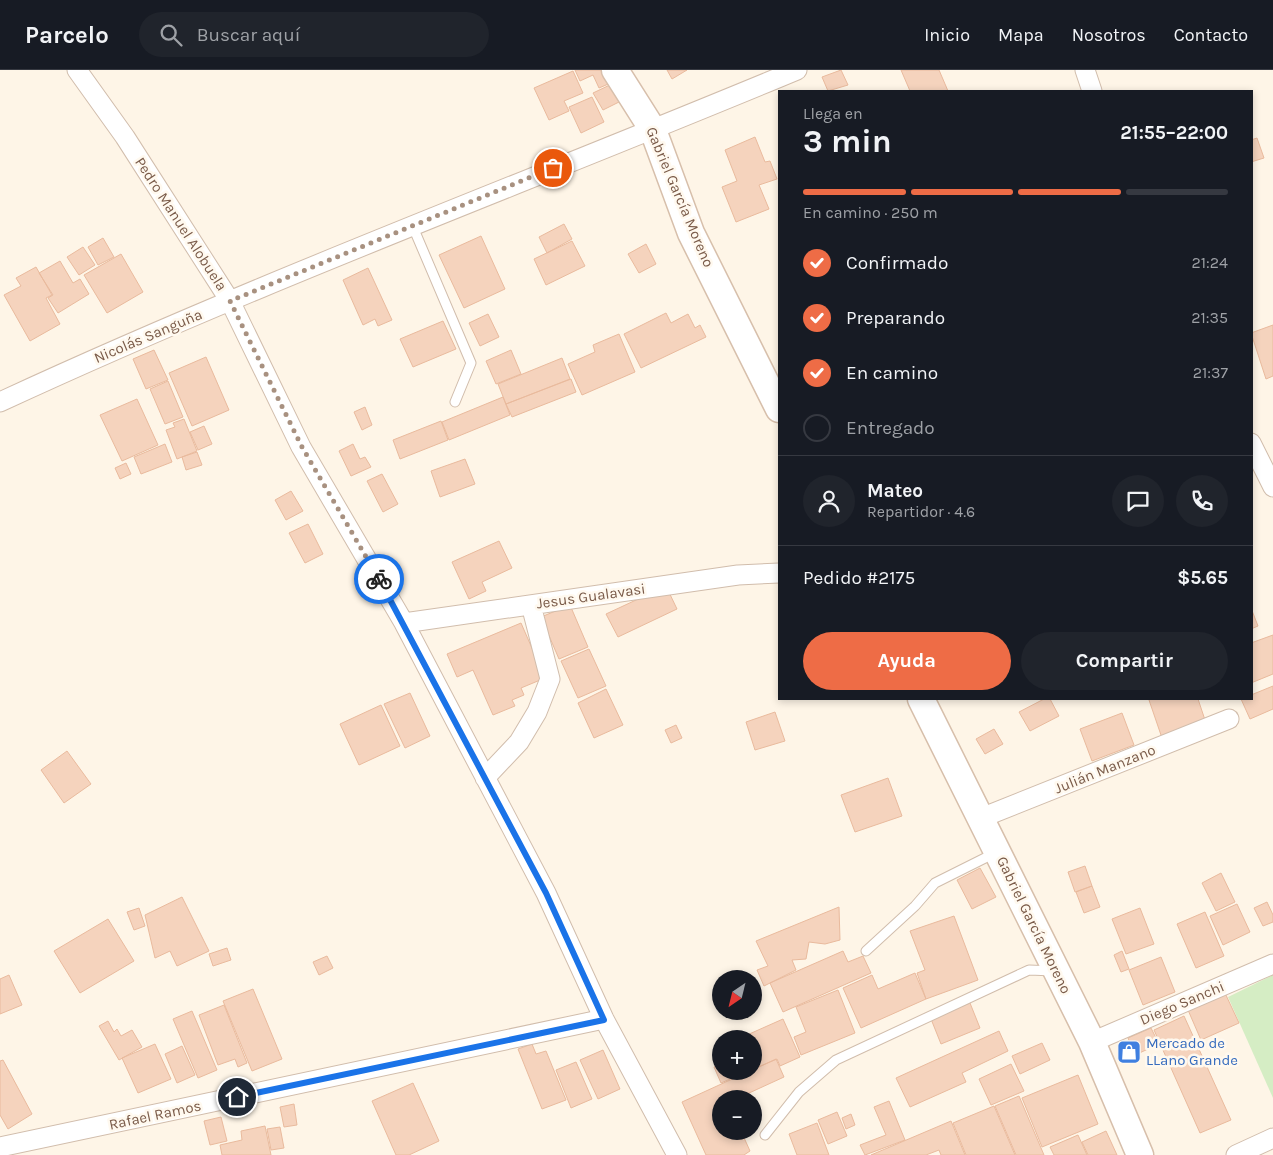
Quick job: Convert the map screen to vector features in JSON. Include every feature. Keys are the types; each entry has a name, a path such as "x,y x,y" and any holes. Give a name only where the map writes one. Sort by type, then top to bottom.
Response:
{"street":[{"name":"Pedro Manuel Alobuela","path":"77,70 126,137 230,301 302,447 404,624 546,893 604,1020 677,1155"},
{"name":"Gabriel García Moreno","path":"615,70 653,130 691,233 778,407"},
{"name":"Nicolás Sanguña","path":"0,402 114,350 230,301 413,227 536,174 653,130 797,70"},
{"path":"1084,70 1092,90"},
{"path":"1253,447 1273,487"},
{"name":"Jesus Gualavasi","path":"404,624 738,575 778,573"},
{"path":"485,778 519,742 537,712 550,679 531,604"},
{"name":"Gabriel García Moreno","path":"922,700 1092,1042 1140,1155"},
{"name":"Julián Manzano","path":"981,818 1229,720"},
{"name":"Diego Sanchi","path":"1092,1042 1273,964"},
{"name":"Rafael Ramos","path":"5,1149 604,1020"},
{"path":"1236,1155 1273,1138"}],"lane":[{"path":"413,227 471,364 455,402"},
{"path":"866,951 915,906 935,883 998,851"},
{"path":"765,1134 799,1092 836,1060 1029,970 1056,970"}],"green space":[{"path":"1273,975 1273,1098 1228,997"}],"building":[{"path":"575,70 608,70 613,82 599,88 593,75 580,81"},
{"path":"667,70 687,70 672,79"},
{"path":"841,70 848,85 828,90 822,77"},
{"path":"901,70 939,70 948,90 910,90"},
{"path":"573,71 583,93 564,101 569,111 549,120 534,88"},
{"path":"614,83 623,100 603,110 593,93"},
{"path":"592,97 604,122 581,133 569,107"},
{"path":"755,137 765,162 770,161 777,179 759,185 769,209 736,222 722,187 737,181 725,150"},
{"path":"1257,138 1264,158 1253,161 1253,139"},
{"path":"564,224 572,239 547,253 539,237"},
{"path":"481,236 505,289 464,308 439,255"},
{"path":"103,238 114,257 98,265 88,247"},
{"path":"572,241 585,266 546,285 534,259"},
{"path":"646,244 656,264 639,273 628,254"},
{"path":"83,247 95,265 79,275 67,257"},
{"path":"121,254 143,292 107,313 84,275"},
{"path":"60,261 73,283 80,279 89,294 58,313 48,298 53,295 39,273"},
{"path":"36,267 52,295 46,298 60,324 30,341 4,295 21,286 16,278"},
{"path":"368,268 392,320 378,326 375,319 363,325 343,280"},
{"path":"666,313 671,323 688,314 695,328 700,325 706,337 641,368 624,334"},
{"path":"488,314 499,337 480,346 469,323"},
{"path":"443,321 456,349 413,367 400,339"},
{"path":"1273,325 1273,376 1266,379 1253,339 1253,332"},
{"path":"619,334 635,372 582,395 568,364 595,352 593,345"},
{"path":"154,350 168,380 146,389 133,359"},
{"path":"511,350 521,374 496,384 486,361"},
{"path":"206,357 229,410 192,426 169,373"},
{"path":"562,358 570,379 506,404 498,384"},
{"path":"571,379 576,392 512,417 506,404"},
{"path":"168,381 183,417 165,424 150,389"},
{"path":"503,397 510,415 449,440 442,422"},
{"path":"137,399 158,445 122,461 100,415"},
{"path":"365,407 372,425 362,430 354,412"},
{"path":"184,419 197,451 177,459 166,430 175,427 173,423"},
{"path":"441,421 448,440 400,459 393,440"},
{"path":"204,426 212,444 198,450 190,432"},
{"path":"165,444 172,462 141,474 134,457"},
{"path":"353,444 360,459 365,457 371,467 351,476 339,451"},
{"path":"197,452 202,465 186,470 182,457"},
{"path":"465,459 475,484 440,497 431,471"},
{"path":"126,463 131,474 120,479 115,468"},
{"path":"382,474 398,504 383,512 367,481"},
{"path":"291,491 303,511 286,520 275,500"},
{"path":"308,524 323,554 305,563 289,533"},
{"path":"499,541 512,568 482,582 486,591 469,599 452,562"},
{"path":"666,586 677,609 618,637 606,614"},
{"path":"570,605 588,647 559,659 541,617"},
{"path":"1253,613 1258,626 1253,628"},
{"path":"521,623 545,678 521,688 524,695 512,700 515,706 493,715 473,670 457,677 447,654"},
{"path":"1273,635 1273,674 1253,682 1253,642"},
{"path":"589,649 606,686 578,698 561,661"},
{"path":"1273,686 1273,709 1250,719 1241,700 1253,700 1253,694"},
{"path":"606,689 623,725 594,738 578,703"},
{"path":"410,693 430,736 405,748 384,704"},
{"path":"1042,700 1051,700 1059,716 1030,731 1019,712"},
{"path":"1149,700 1198,700 1206,723 1162,738"},
{"path":"381,705 400,746 359,765 340,724"},
{"path":"775,712 785,741 755,750 746,722"},
{"path":"1122,713 1134,745 1092,761 1080,729"},
{"path":"676,725 682,738 671,743 665,730"},
{"path":"994,729 1003,744 985,754 976,739"},
{"path":"67,751 91,784 64,803 41,770"},
{"path":"888,778 902,816 855,832 841,795"},
{"path":"1085,866 1092,886 1075,892 1068,872"},
{"path":"980,868 996,897 972,909 957,880"},
{"path":"1221,873 1235,902 1216,911 1202,883"},
{"path":"1092,886 1100,907 1084,913 1076,892"},
{"path":"182,897 209,951 177,966 170,951 155,958 145,915"},
{"path":"1267,902 1273,915 1273,922 1263,926 1254,908"},
{"path":"1237,904 1250,932 1223,945 1210,916"},
{"path":"839,907 840,940 825,944 809,942 806,959 792,960 796,970 764,986 762,970 757,970 768,966 756,941"},
{"path":"139,908 145,926 134,930 127,912"},
{"path":"1140,908 1154,944 1126,954 1112,919"},
{"path":"1205,912 1224,956 1196,968 1177,924"},
{"path":"954,916 978,980 926,999 917,973 925,970 910,931"},
{"path":"108,919 134,961 80,993 54,951"},
{"path":"227,948 231,960 213,966 209,954"},
{"path":"843,951 848,962 863,956 871,973 783,1012 770,983"},
{"path":"1122,951 1129,969 1121,972 1114,955"},
{"path":"327,956 333,968 319,975 313,962"},
{"path":"1161,957 1175,992 1143,1005 1129,970"},
{"path":"915,973 926,999 861,1028 843,988 872,975 878,989"},
{"path":"9,975 22,1005 0,1014 0,979"},
{"path":"253,989 282,1059 252,1071 223,1001"},
{"path":"838,990 855,1033 801,1055 794,1037 806,1032 796,1007"},
{"path":"1225,993 1239,1023 1201,1040 1188,1010"},
{"path":"970,1003 980,1028 941,1044 931,1019"},
{"path":"224,1005 247,1063 238,1067 235,1059 218,1065 199,1015"},
{"path":"192,1011 217,1070 198,1078 173,1019"},
{"path":"1184,1016 1231,1120 1200,1133 1154,1030"},
{"path":"783,1019 800,1057 780,1066 777,1059 762,1066 762,1030 758,1030"},
{"path":"108,1021 114,1032 117,1029 121,1036 132,1030 142,1047 119,1060 99,1026"},
{"path":"1151,1028 1159,1044 1135,1055 1128,1038"},
{"path":"999,1031 1008,1051 962,1073 966,1082 910,1107 896,1078"},
{"path":"1042,1043 1050,1060 1020,1074 1012,1056"},
{"path":"155,1044 171,1079 138,1093 122,1058"},
{"path":"532,1044 536,1054 546,1051 566,1100 542,1109 518,1049"},
{"path":"182,1046 195,1075 177,1083 165,1054"},
{"path":"603,1050 620,1089 598,1099 580,1060"},
{"path":"776,1059 784,1077 756,1090 712,1090 712,1140 745,1140 750,1151 744,1155 706,1155 682,1102 730,1080 762,1080 762,1065"},
{"path":"3,1060 32,1114 8,1129 0,1115 0,1061"},
{"path":"576,1062 592,1099 571,1108 556,1070"},
{"path":"1011,1064 1024,1091 991,1105 979,1079"},
{"path":"1078,1075 1098,1124 1042,1147 1022,1098"},
{"path":"413,1083 439,1141 409,1155 396,1155 372,1101"},
{"path":"1019,1096 1044,1155 1016,1155 995,1106"},
{"path":"889,1101 905,1140 865,1155 860,1145 886,1135 874,1107"},
{"path":"294,1104 297,1125 284,1127 280,1107"},
{"path":"994,1106 1015,1155 966,1155 953,1123"},
{"path":"837,1112 847,1136 828,1144 818,1120"},
{"path":"851,1114 855,1125 846,1129 842,1118"},
{"path":"221,1117 227,1141 210,1145 204,1121"},
{"path":"951,1121 965,1155 941,1155 939,1150 926,1155 871,1155"},
{"path":"817,1123 829,1155 797,1155 789,1134"},
{"path":"265,1126 271,1155 222,1155 220,1145 242,1140 241,1131"},
{"path":"280,1127 284,1148 271,1150 267,1129"},
{"path":"1106,1131 1117,1155 1088,1155 1082,1142"},
{"path":"1078,1135 1087,1155 1054,1155 1050,1147"}],"way so far":[{"path":"379,579 302,447 230,301 553,168"}],"place":[{"name":"Mercado de LLano Grande","path":"1129,1052"}],"route":[{"path":"237,1097 604,1020 546,893 379,579"}]}
